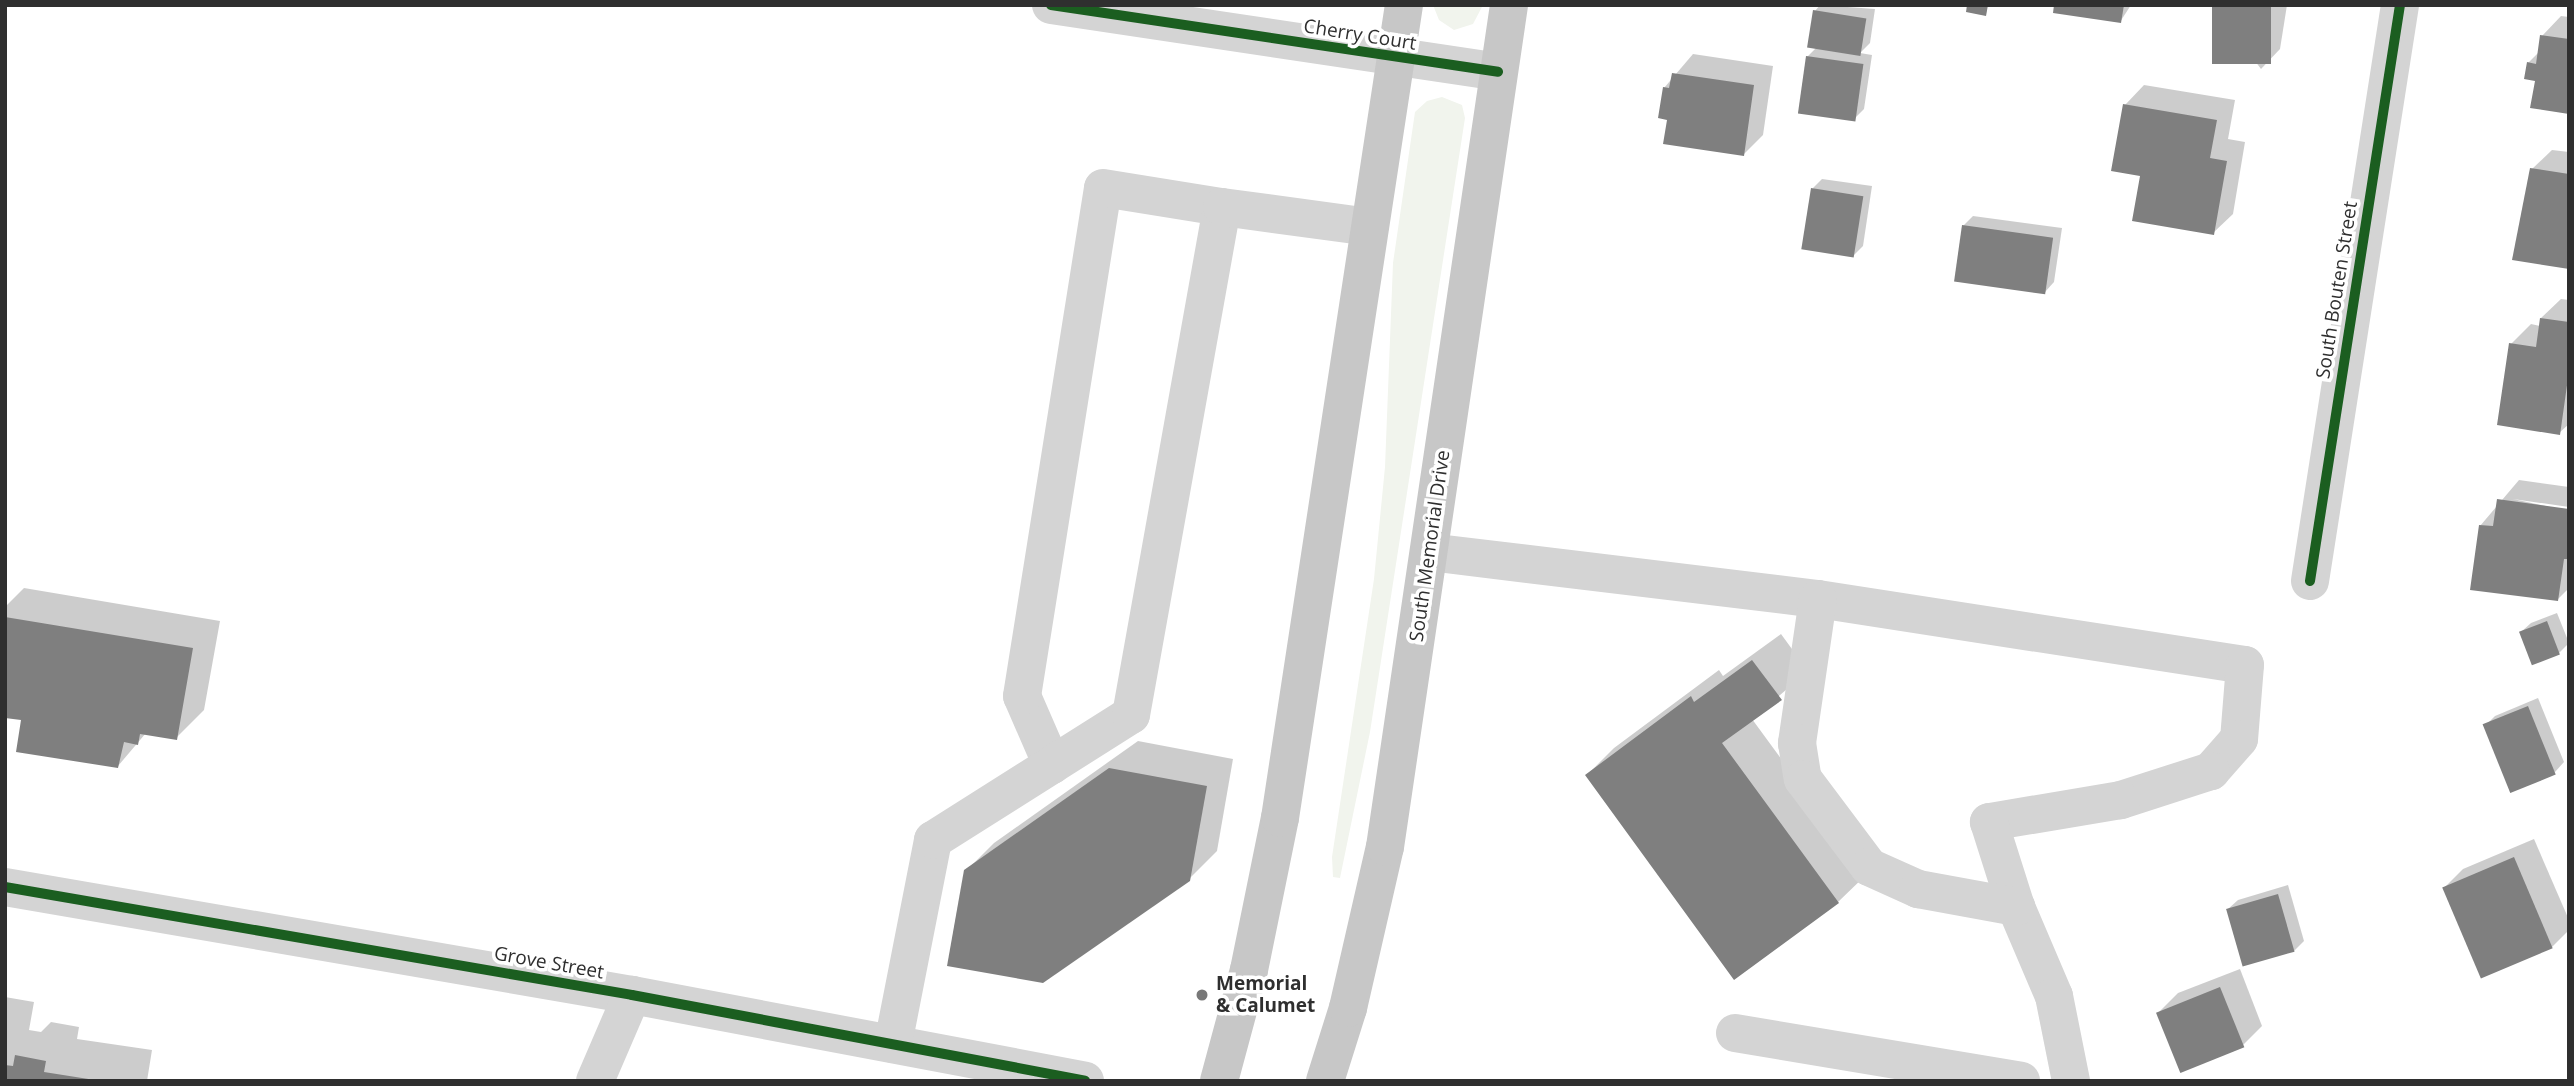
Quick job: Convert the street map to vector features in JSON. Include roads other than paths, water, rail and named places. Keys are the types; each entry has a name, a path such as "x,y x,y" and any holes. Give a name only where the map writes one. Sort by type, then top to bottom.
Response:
{"main road":[{"path":"1219,1081 1250,970 1280,818 1404,5"},
{"name":"South Memorial Drive","path":"1325,1081 1348,1008 1385,847 1509,5"}],"street":[{"name":"Cherry Court","path":"1051,5 1498,72"},
{"name":"South Bouten Street","path":"2310,581 2400,5"},
{"path":"1052,765 1022,696 1103,188 1370,227"},
{"path":"893,1044 933,840 1131,715 1222,207"},
{"path":"1429,552 1818,599 2245,665 2239,739 2211,771 2121,800 1989,822 2016,907 2054,996 2071,1081"},
{"path":"1818,599 1797,743 1803,779 1869,867 1918,889 2016,907"},
{"name":"Grove Street","path":"5,887 632,995 1085,1081"},
{"path":"595,1081 632,995"},
{"path":"1735,1033 2021,1081"}],"place":[{"name":"Memorial & Calumet","path":"1202,995"}]}
